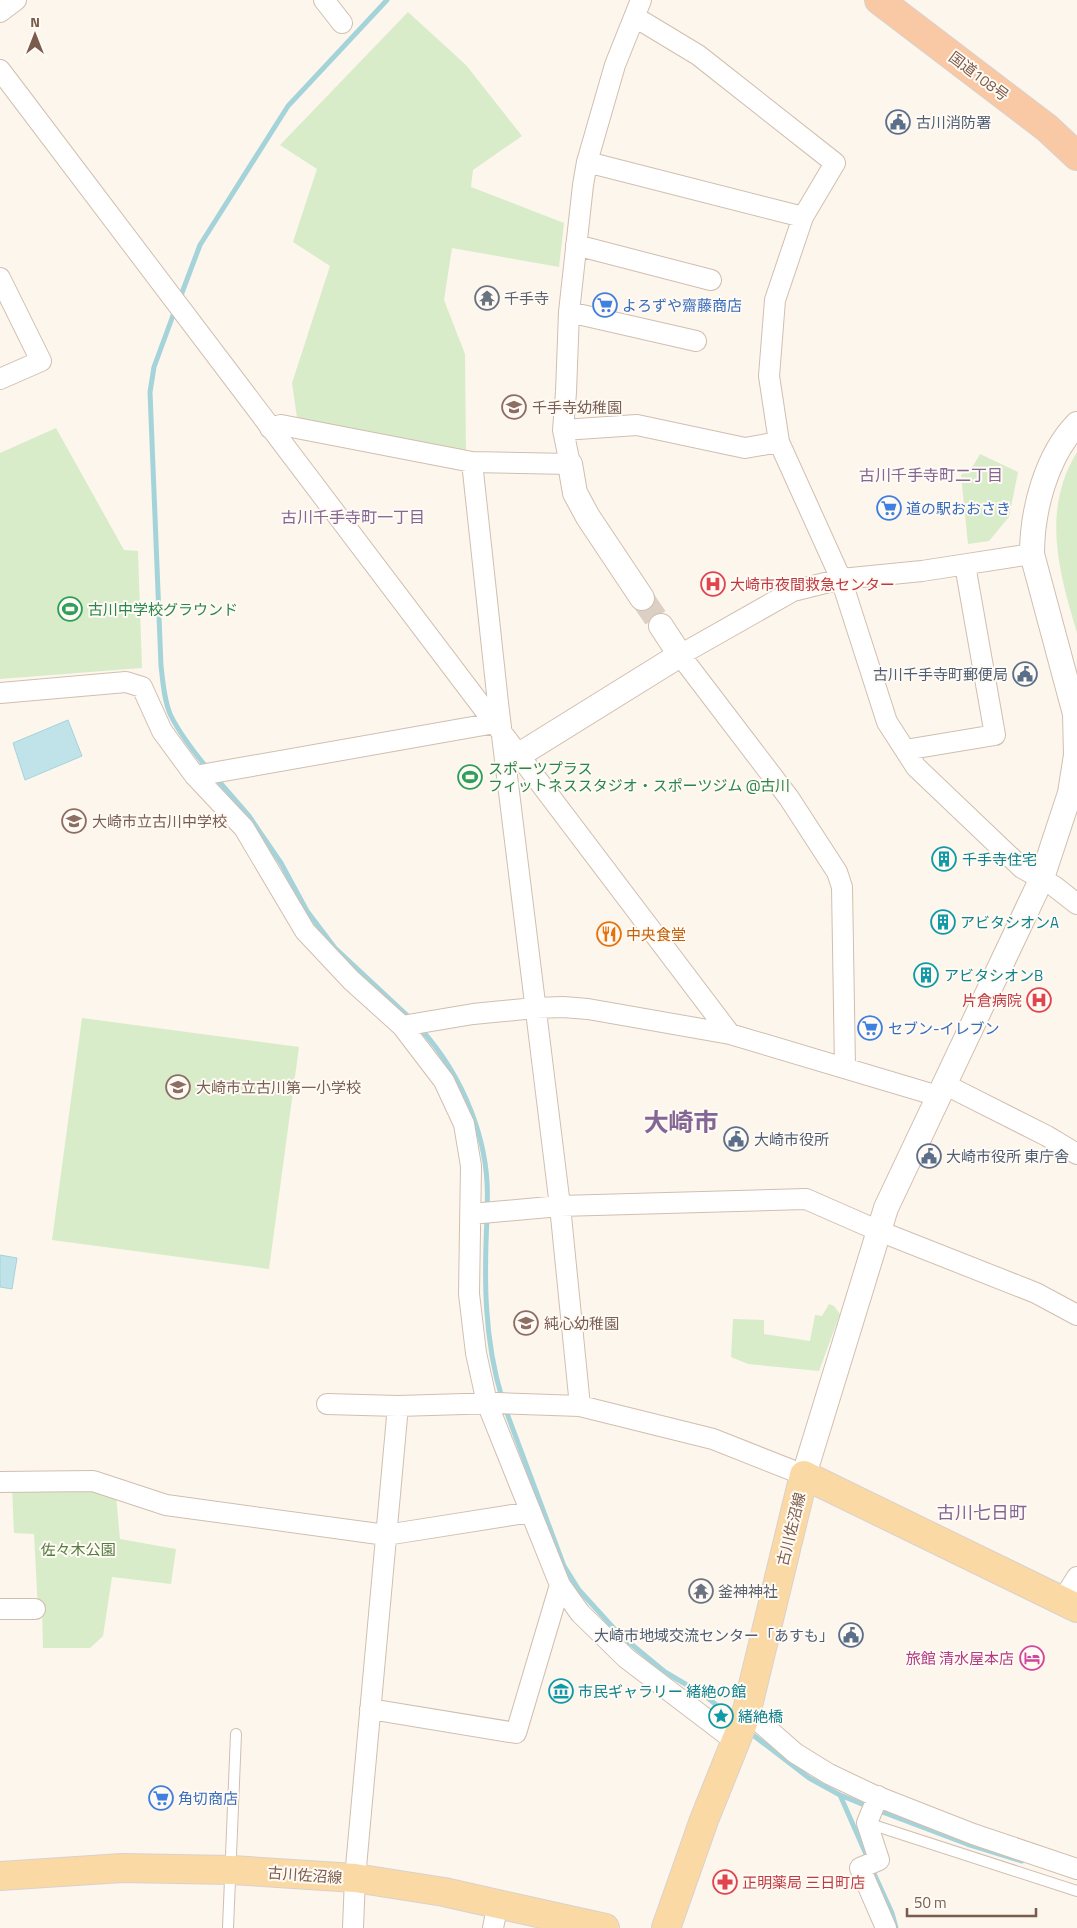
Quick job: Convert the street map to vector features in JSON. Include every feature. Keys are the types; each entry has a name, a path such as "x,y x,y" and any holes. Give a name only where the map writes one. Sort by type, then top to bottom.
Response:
{"highway":[{"name":"国道108号","path":"879,0 1047,128 1077,156"}],"main road":[{"name":"古川佐沼線","path":"666,1928 704,1820 741,1726 804,1475 1070,1605"},
{"name":"古川佐沼線","path":"0,1876 122,1868 232,1870 355,1878 444,1892 495,1916 606,1928"}],"street":[{"path":"0,12 16,0"},
{"path":"324,0 342,24"},
{"path":"642,598 588,517 575,493 563,430 569,312 587,162 615,65 638,8 835,163 803,217 775,300 769,376 779,442 841,579 887,722 905,750 916,767 1022,868 1042,878 1077,904"},
{"path":"0,70 730,1034"},
{"path":"587,162 803,217"},
{"path":"576,244 711,280"},
{"path":"0,278 40,361 0,379"},
{"path":"569,312 696,342"},
{"path":"327,1404 398,1406 498,1403 580,1406 713,1439 804,1475 886,1208 1042,878 1070,793 1076,747 1075,714 1032,554 1032,534 1044,481 1056,454 1077,424"},
{"path":"270,428 281,425 472,462 570,464"},
{"path":"563,430 637,425 745,448 779,442"},
{"path":"472,462 499,728 560,1206 580,1406"},
{"path":"519,755 680,655 794,591 841,579 922,571 1032,554"},
{"path":"905,750 995,735 964,565"},
{"path":"661,626 680,655 789,798 837,872 842,887 845,1067"},
{"path":"0,693 126,682 142,687 162,731 207,773 244,828 305,931 351,980 411,1024 444,1081 464,1124 471,1166 483,1213 469,1294 476,1353 498,1403 531,1512 560,1585 580,1613 626,1658 741,1726 795,1753 829,1774 873,1810 973,1834 1077,1868"},
{"path":"207,773 499,728"},
{"path":"411,1024 473,1014 563,1007 588,1009 730,1034 845,1067 941,1090 1047,1136 1077,1154"},
{"path":"483,1213 560,1206 806,1199 879,1231 1036,1293 1077,1315"},
{"path":"353,1928 355,1878 398,1406"},
{"path":"0,1482 93,1481 166,1505 386,1535 531,1512"},
{"path":"1070,1605 1077,1577"},
{"path":"370,1709 516,1733 560,1585"},
{"path":"0,1609 35,1609"},
{"path":"873,1810 879,1860 860,1868 886,1928"}],"lane":[{"path":"228,1928 232,1870 236,1734"},
{"path":"873,1810 1077,1891"}],"green space":[{"path":"408,12 466,65 522,136 473,170 471,187 564,223 559,267 452,248 444,300 465,354 466,456 297,418 292,383 330,266 293,242 317,169 280,145"},
{"name":"古川中学校グラウンド","path":"56,428 124,550 138,551 142,668 0,679 0,453"},
{"path":"1077,452 1077,633 1064,587 1057,542 1056,519 1059,497 1066,474"},
{"path":"980,454 1018,472 1009,517 989,541 968,544 961,475 973,466"},
{"path":"82,1018 299,1047 269,1269 52,1240"},
{"path":"829,1304 834,1306 840,1314 819,1371 748,1364 731,1357 733,1319 764,1320 764,1334 810,1341 815,1315 822,1316"},
{"name":"佐々木公園","path":"12,1486 93,1486 116,1495 120,1539 176,1549 171,1584 112,1577 103,1636 90,1648 43,1648 42,1611 38,1611 34,1534 14,1533"}],"water":[{"path":"68,720 82,756 25,780 13,743"},
{"path":"0,1255 17,1258 12,1289 0,1287"}],"waterway":[{"path":"180,298 200,245 288,106 387,0"},
{"path":"175,310 154,367 150,392 161,666 165,698 171,716 183,736 207,768"},
{"path":"216,778 249,816 281,863 307,911 335,948 412,1020"},
{"path":"420,1028 449,1067 471,1111 479,1134 484,1158 487,1207"},
{"path":"487,1218 487,1309 492,1354 502,1398"},
{"path":"505,1408 564,1566 579,1590 619,1634 665,1672 704,1695 735,1720"},
{"path":"749,1732 809,1778 840,1795 869,1807"},
{"path":"840,1795 869,1861"},
{"path":"877,1810 967,1844 1022,1861"},
{"path":"872,1869 892,1913 896,1928"}],"tunnel":[{"path":"642,598 661,626"}],"place":[{"name":"古川消防署","path":"898,122"},
{"name":"千手寺","path":"487,298"},
{"name":"よろずや齋藤商店","path":"605,305"},
{"name":"千手寺幼稚園","path":"514,407"},
{"name":"道の駅おおさき","path":"889,508"},
{"name":"大崎市夜間救急センター","path":"713,584"},
{"name":"古川中学校グラウンド","path":"70,609"},
{"name":"古川千手寺町郵便局","path":"1025,674"},
{"name":"スポーツプラス フィットネススタジオ・スポーツジム @古川","path":"470,777"},
{"name":"大崎市立古川中学校","path":"74,821"},
{"name":"千手寺住宅","path":"944,859"},
{"name":"アビタシオンA","path":"943,922"},
{"name":"中央食堂","path":"609,934"},
{"name":"アビタシオンB","path":"926,975"},
{"name":"片倉病院","path":"1039,1000"},
{"name":"セブン-イレブン","path":"870,1028"},
{"name":"大崎市立古川第一小学校","path":"178,1087"},
{"name":"大崎市役所","path":"736,1139"},
{"name":"大崎市役所 東庁舎","path":"929,1156"},
{"name":"純心幼稚園","path":"526,1323"},
{"name":"釜神神社","path":"701,1591"},
{"name":"大崎市地域交流センター「あすも」","path":"851,1635"},
{"name":"旅館 清水屋本店","path":"1032,1658"},
{"name":"市民ギャラリー 緒絶の館","path":"561,1691"},
{"name":"緒絶橋","path":"721,1716"},
{"name":"角切商店","path":"161,1798"},
{"name":"正明薬局 三日町店","path":"725,1882"}],"district":[{"name":"古川千手寺町二丁目","path":"931,475"},
{"name":"古川千手寺町一丁目","path":"353,517"},
{"name":"大崎市","path":"681,1122"},
{"name":"古川七日町","path":"982,1512"}]}
